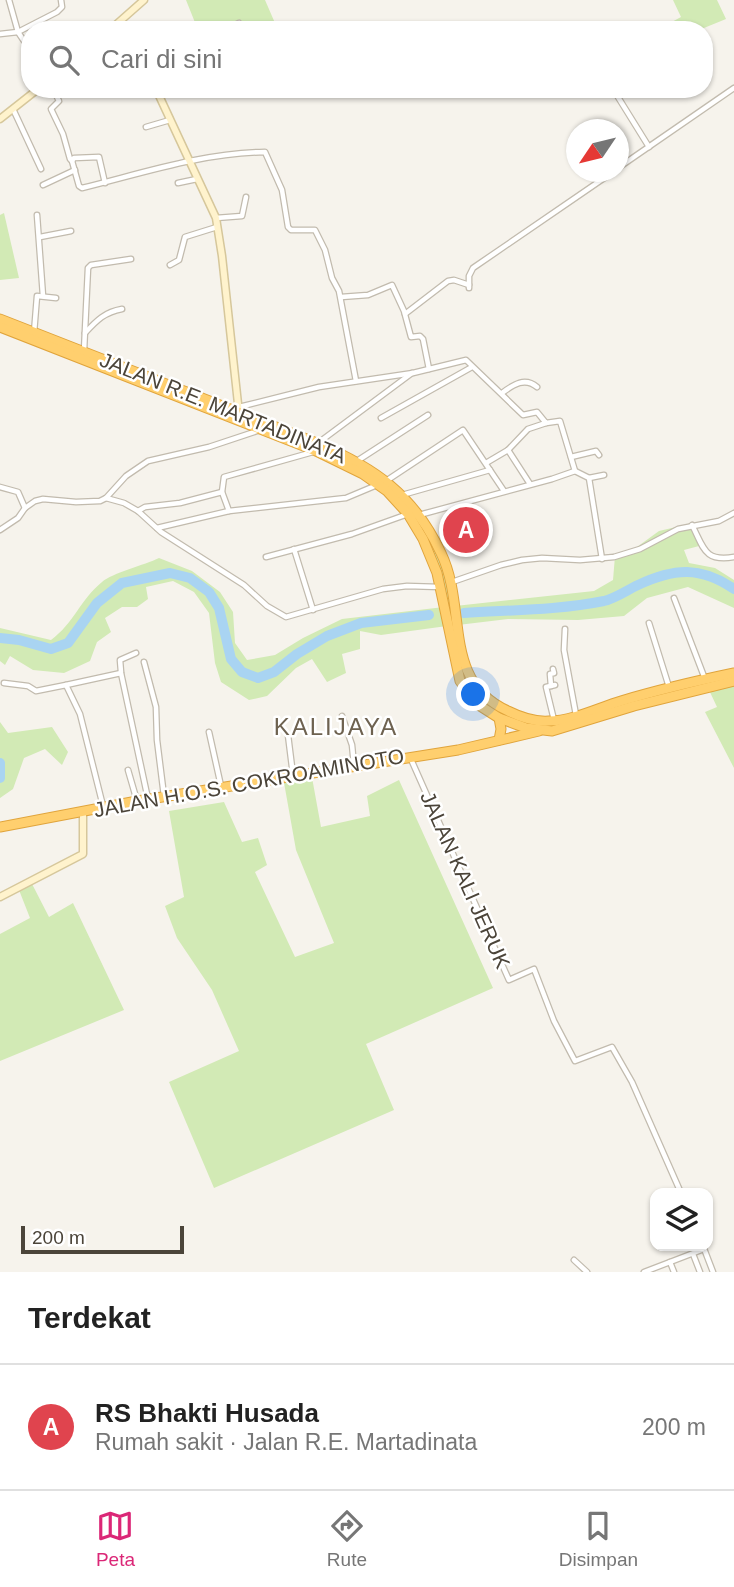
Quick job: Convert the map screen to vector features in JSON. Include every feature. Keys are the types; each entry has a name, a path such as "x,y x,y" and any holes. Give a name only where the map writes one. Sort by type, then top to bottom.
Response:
{"highway":[{"name":"JALAN R.E. MARTADINATA","path":"0,318 239,410 317,447 402,495 419,515 442,554 454,600 458,627 455,639"},
{"name":"JALAN R.E. MARTADINATA","path":"0,327 261,430 357,461 382,483 408,514 432,558 441,587 447,626 455,639 460,681 470,696 499,718 540,731"},
{"name":"JALAN R.E. MARTADINATA","path":"458,655 472,684 485,698 516,715 550,721"},
{"path":"550,721 734,673"},
{"name":"JALAN H.O.S. COKROAMINOTO","path":"0,827 221,787 458,750 554,730 634,706 734,681"},
{"path":"499,718 499,740"}],"main road":[{"path":"120,21 144,0"},
{"path":"0,119 27,98"},
{"path":"160,98 216,218 239,410"},
{"path":"0,897 83,854 83,811"}],"street":[{"path":"9,0 21,36"},
{"path":"39,21 61,9 61,0"},
{"path":"0,34 21,30"},
{"path":"629,160 734,88"},
{"path":"58,98 59,101 51,109 82,188 189,160 228,153 265,152 282,190 288,227 291,230 316,230 326,250 332,278 341,298 356,381"},
{"path":"619,98 649,146"},
{"path":"13,109 41,169"},
{"path":"146,127 170,120"},
{"path":"72,161 74,158 99,156 106,183"},
{"path":"43,185 75,170"},
{"path":"178,184 197,179"},
{"path":"404,314 448,281 454,280 469,286 469,276 473,268 598,182"},
{"path":"216,218 242,216 246,197"},
{"path":"37,215 43,296"},
{"path":"170,265 179,260 185,237 217,227"},
{"path":"40,237 71,231"},
{"path":"84,352 89,267 131,259"},
{"path":"341,298 355,294 369,295 392,285 411,337 420,336 423,339 429,369"},
{"path":"34,332 37,298 56,298"},
{"path":"84,334 102,316 122,309"},
{"path":"239,410 278,396 413,373 466,360 523,415 538,412 546,423"},
{"path":"381,418 472,367"},
{"path":"229,511 222,492 224,477 317,447 413,373"},
{"path":"502,393 521,382 529,382 537,387"},
{"path":"357,461 428,415"},
{"path":"486,463 508,450 528,429 560,421 575,471 589,478 604,475"},
{"path":"0,530 18,518 25,508 43,499 92,503 106,498 126,476 148,461 209,447 261,430"},
{"path":"156,529 229,511 346,498 382,483 462,430 504,491"},
{"path":"508,450 530,484"},
{"path":"571,457 596,451 599,455"},
{"path":"402,495 490,470"},
{"path":"419,515 552,480 575,471"},
{"path":"589,478 602,559"},
{"path":"0,487 18,492 25,508"},
{"path":"138,511 145,507 180,503 222,492"},
{"path":"106,498 124,503 138,511 156,529 244,585 257,598 284,616 290,617 383,589 407,586 441,587"},
{"path":"451,583 501,565 522,561 542,558 560,561 602,559 634,551 678,529 719,521 734,513"},
{"path":"266,557 363,531 408,514"},
{"path":"691,525 711,556 720,559 734,557"},
{"path":"294,550 313,610"},
{"path":"674,598 706,680"},
{"path":"649,623 670,688"},
{"path":"565,629 564,650 576,715"},
{"path":"136,653 120,660 121,673 148,800"},
{"path":"144,662 156,707 164,797"},
{"path":"550,721 547,687 553,685 550,674 554,673 553,668"},
{"path":"4,683 28,686 36,691 121,673"},
{"path":"66,685 80,714 103,807"},
{"path":"342,716 352,746 354,765"},
{"path":"209,732 221,787"},
{"path":"288,735 293,775"},
{"name":"JALAN KALI JERUK","path":"410,756 509,980 534,969 575,1061 610,1046 614,1050 632,1082 679,1188"},
{"path":"128,771 137,802"},
{"path":"644,1272 698,1251"},
{"path":"705,1251 713,1272"},
{"path":"693,1254 700,1272"},
{"path":"574,1260 587,1272"},
{"path":"670,1262 674,1272"}],"green space":[{"path":"186,0 265,0 274,21 241,21 194,21"},
{"path":"673,0 717,0 726,19 713,24 713,21 674,21 681,17"},
{"path":"4,213 19,278 0,280 0,215"},
{"path":"386,481 438,547 455,606 594,591 613,580 615,556 637,547 659,531 689,524 699,546 684,550 689,563 715,568 734,580 734,608 688,587 647,598 624,616 578,620 508,619 458,625 455,607 445,607 447,626 381,635 360,631 360,649 342,654 346,673 327,682 312,659 296,668 267,696 249,700 221,682 215,663 209,613 194,592 173,581 146,587 148,599 137,607 122,607 105,618 111,632 97,642 90,661 64,673 33,670 10,656 5,665 0,661 0,628 51,640 102,582 113,575 159,558 192,571 220,592 233,612 235,643 247,660 275,655 342,619 444,607 437,573"},
{"path":"734,685 734,768 705,712 717,707 709,690"},
{"path":"0,722 8,733 52,727 68,752 62,765 45,749 24,758 13,789 0,798"},
{"path":"311,772 321,827 370,816 367,796 399,780 493,988 366,1044 394,1110 214,1188 169,1082 239,1051 212,990 177,938 165,906 184,897 169,811 224,802 242,842 258,838 267,865 255,872 295,957 334,943 296,850 283,777"},
{"path":"31,882 49,917 73,903 124,1010 0,1061 0,934 30,918 19,890"}],"waterway":[{"path":"0,638 51,649 68,643 97,603 122,583 170,573 190,578 209,592 219,608 231,659 242,672 258,678 274,672 327,636 361,623 429,615"},
{"path":"464,613 552,608 604,601 651,579 675,573 699,573 734,589"},
{"path":"0,763 0,778"}],"place":[{"name":"RS Bhakti Husada","path":"466,530"}],"district":[{"name":"KALIJAYA","path":"336,727"}]}
